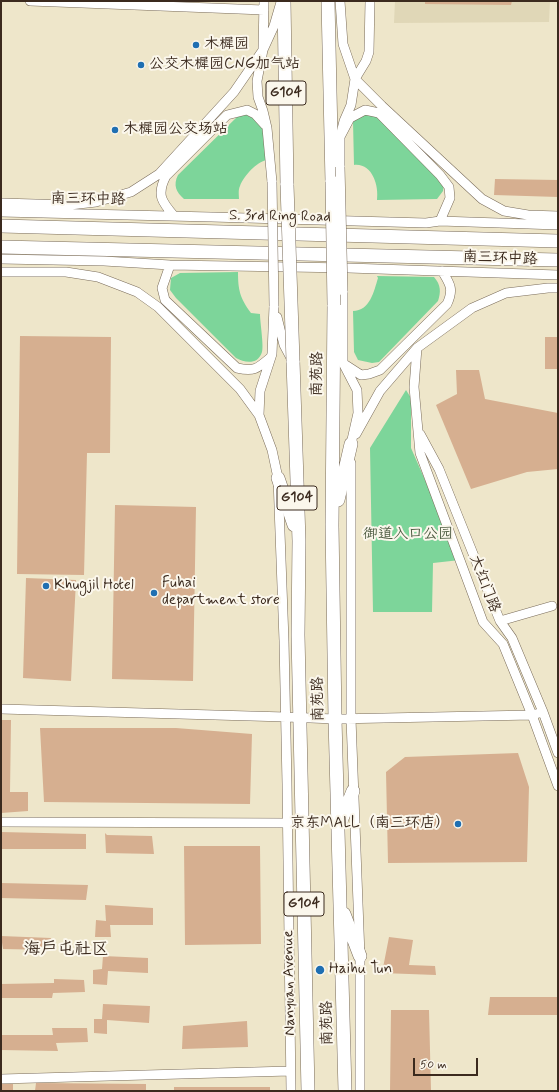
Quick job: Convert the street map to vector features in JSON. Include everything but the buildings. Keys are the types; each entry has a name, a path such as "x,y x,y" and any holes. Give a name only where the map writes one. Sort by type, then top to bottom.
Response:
{"highway":[{"name":"南苑路","path":"284,1 299,541 298,634 300,717"},
{"name":"南苑路","path":"328,1 334,306 332,525 335,719 345,1091"},
{"name":"S. 3rd Ring Road","path":"1,226 558,241"},
{"path":"1,247 558,260"},
{"path":"332,525 351,444"},
{"path":"278,478 299,541"},
{"name":"Nanyuan Avenue","path":"300,717 308,1091"},
{"path":"338,827 353,791"},
{"path":"340,904 360,956"}],"street":[{"path":"30,1 264,5 263,50 257,81 258,97 267,128 272,182 274,306 271,357 260,391 260,415"},
{"path":"1,203 70,205 96,202 131,192 159,174 234,92 263,50 274,26 281,1"},
{"path":"340,1 343,44 355,79 382,106 482,199 504,211 528,215 558,216"},
{"path":"360,1091 360,956 351,719 351,444 358,413 357,390 343,363 340,137 344,121 351,105 355,79 366,62 369,52 370,1"},
{"path":"174,216 163,203 160,194 162,184 166,176 227,115 247,110 255,114 267,128"},
{"path":"340,137 350,118 365,110 379,113 440,175 448,187 450,198 440,221"},
{"name":"南三环中路","path":"1,212 426,223 440,221 558,225"},
{"name":"南三环中路","path":"1,259 558,275"},
{"path":"170,265 162,288 165,300 237,368 250,371 258,369 271,357"},
{"path":"343,363 360,375 369,374 380,370 447,304 451,296 451,290 449,282 442,271"},
{"path":"1,272 66,272 98,277 137,292 158,308 240,389 260,415 272,450 278,478 286,716 291,1091"},
{"path":"351,444 380,391 417,348 472,308 506,293 558,288"},
{"path":"274,306 284,345 293,361"},
{"name":"大红门路","path":"417,348 414,387 420,453 483,622 503,644 532,715 558,786"},
{"name":"大红门路","path":"418,429 439,468 500,621 512,638 543,712 558,753"},
{"path":"500,621 552,606"},
{"path":"1,709 286,716 335,719 532,715 543,712"},
{"path":"1,822 288,823"},
{"path":"1,1079 290,1071"}],"shaded area":[{"path":"395,1 550,1 549,22 394,23"}],"green space":[{"path":"243,113 266,122 267,160 255,166 244,178 239,188 239,199 184,199 176,188 176,179 178,175 238,116"},
{"path":"363,114 379,117 444,184 443,191 437,199 377,200 377,188 370,171 360,165 354,165 353,121"},
{"path":"238,272 238,284 244,303 251,313 260,314 263,345 262,352 258,359 251,362 236,358 176,298 170,290 171,278 180,273"},
{"path":"377,276 434,277 439,286 440,295 438,301 379,362 372,363 358,360 354,352 353,311 364,308 367,304 375,289 378,278"},
{"name":"御道入口公园","path":"406,390 411,398 411,448 460,560 433,563 432,612 373,612 370,448"}],"place":[{"name":"木樨园","path":"196,45"},
{"name":"公交木樨园CNG加气站","path":"141,65"},
{"name":"木樨园公交场站","path":"115,130"},
{"name":"Khugjil Hotel","path":"46,586"},
{"name":"Fuhai department store","path":"154,593"},
{"name":"京东MALL（南三环店）","path":"458,824"},
{"name":"Haihu Tun","path":"320,970"}],"district":[{"name":"海户屯社区","path":"66,950"}]}
